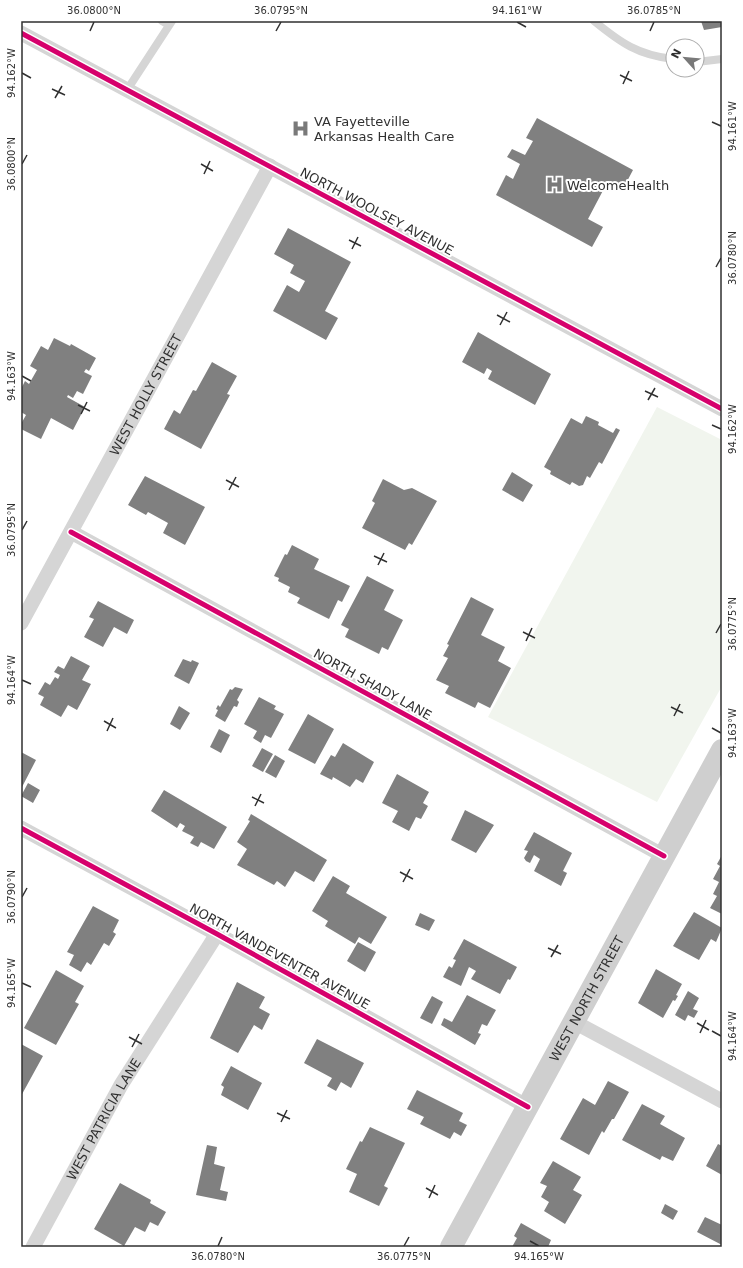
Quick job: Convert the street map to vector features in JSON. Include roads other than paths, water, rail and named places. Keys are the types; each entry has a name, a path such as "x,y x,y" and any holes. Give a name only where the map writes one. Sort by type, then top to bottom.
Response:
{"main road":[{"name":"WEST NORTH STREET","path":"451,1247 722,750"}],"street":[{"name":"NORTH WOOLSEY AVENUE","path":"21,33 722,409"},
{"name":"WEST HOLLY STREET","path":"21,623 270,166"},
{"name":"NORTH SHADY LANE","path":"71,532 664,856"},
{"name":"NORTH VANDEVENTER AVENUE","path":"21,828 217,934 528,1107"},
{"name":"WEST PATRICIA LANE","path":"33,1247 121,1085 217,934"},
{"path":"574,1022 722,1101"}],"lane":[{"path":"594,21 619,42 665,58"},
{"path":"127,90 168,22"},
{"path":"705,61 722,59"}],"place":[{"name":"VA Fayetteville Arkansas Health Care","path":"301,128"},
{"name":"WelcomeHealth","path":"554,185"}]}
